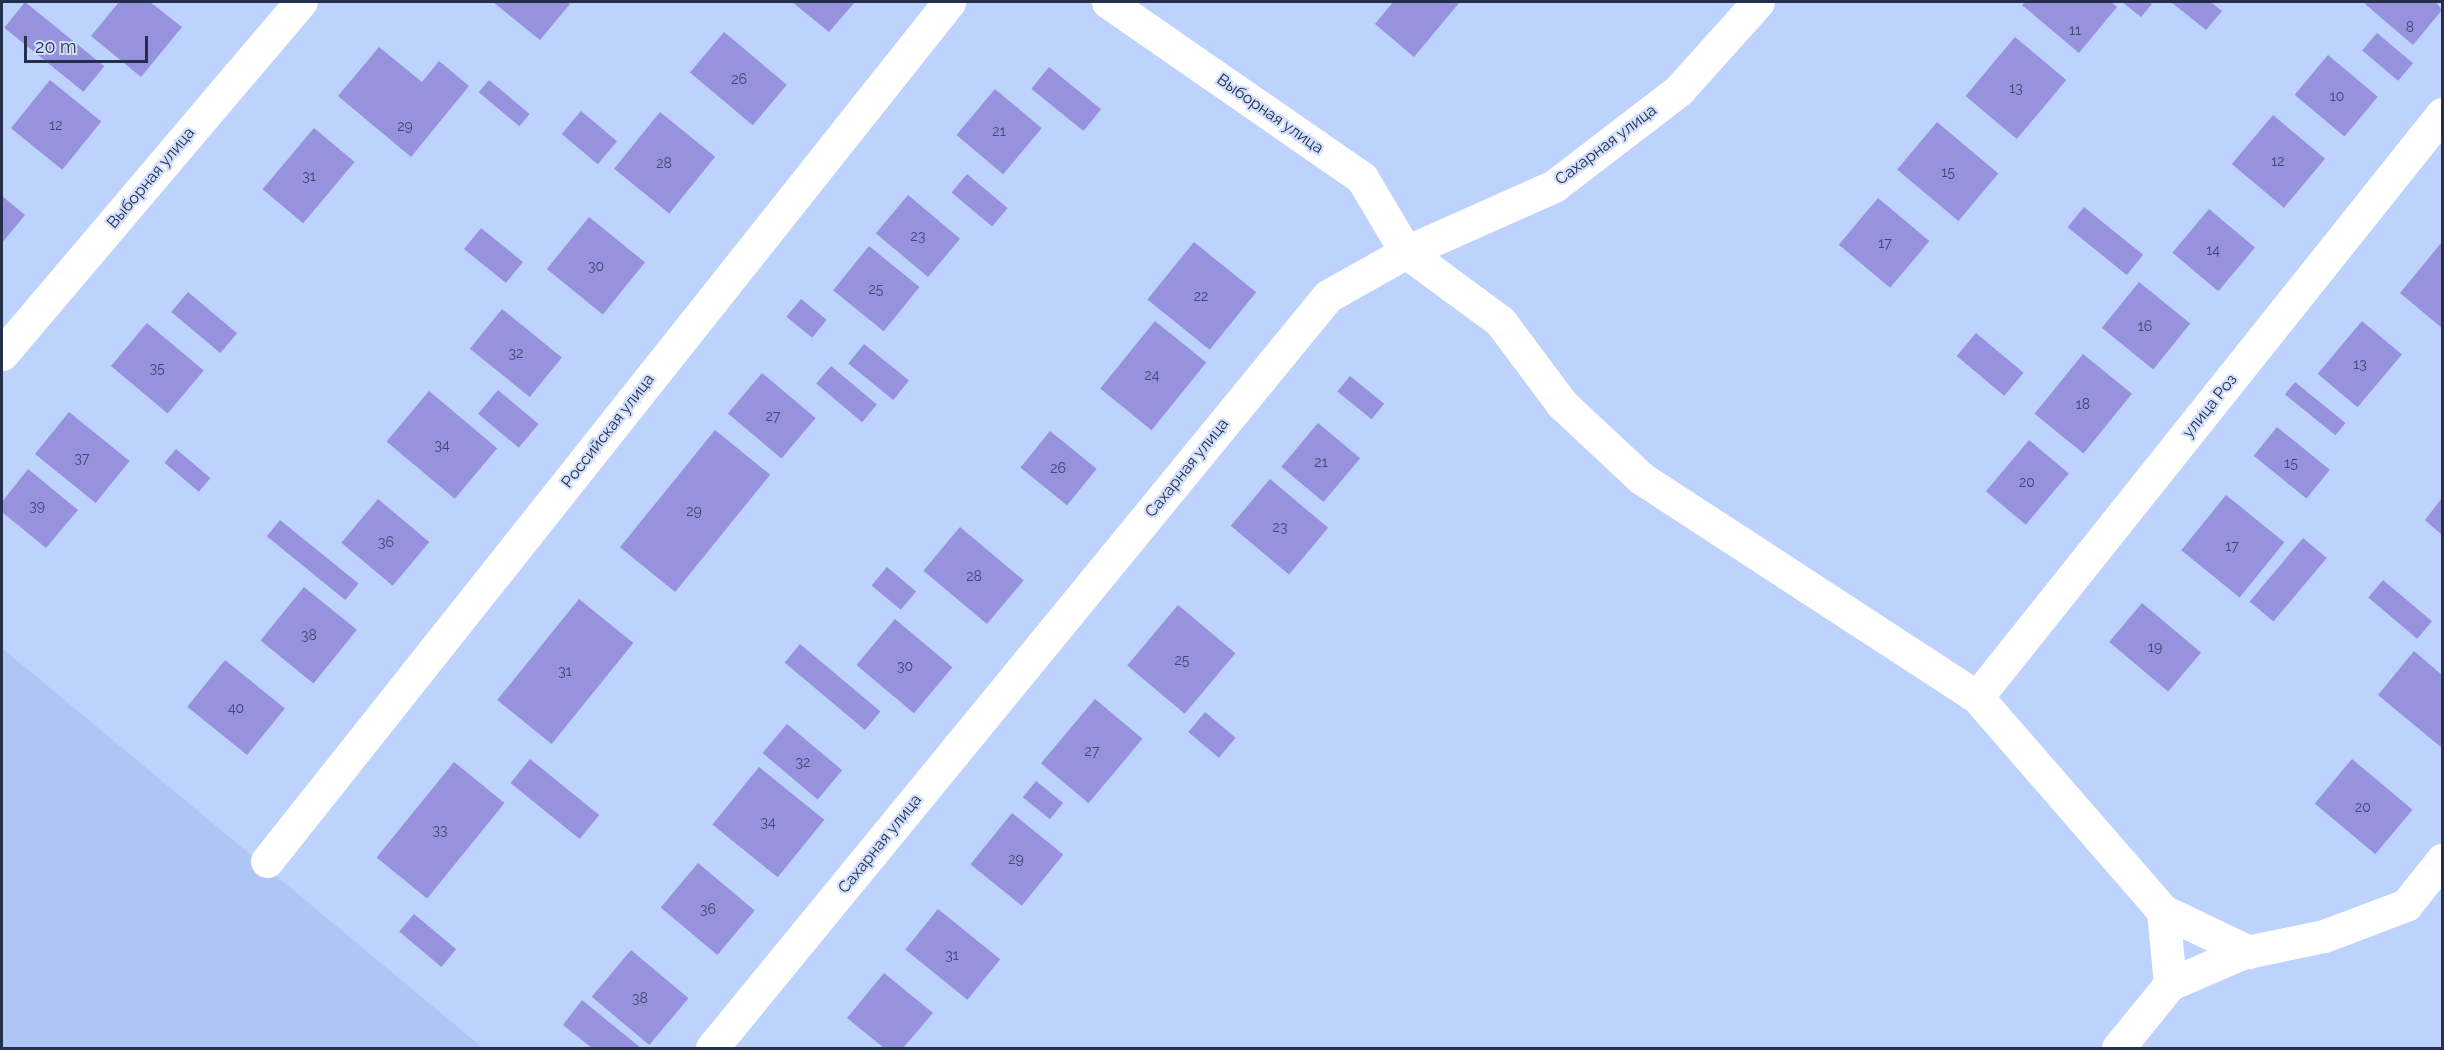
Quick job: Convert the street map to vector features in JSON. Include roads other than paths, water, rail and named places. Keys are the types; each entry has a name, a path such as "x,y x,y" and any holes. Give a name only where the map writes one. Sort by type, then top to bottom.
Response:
{"street":[{"name":"Выборная улица","path":"2,354 302,2"},
{"name":"Российская улица","path":"267,861 949,2"},
{"name":"Выборная улица","path":"1108,2 1362,178 1406,252"},
{"name":"Сахарная улица","path":"712,1048 1328,296 1406,252 1554,186 1679,90 1758,2"},
{"name":"улица Роз","path":"1977,697 2442,114"},
{"path":"1406,252 1500,321 1562,404 1641,478 1733,534 1913,659 1977,697 2163,911 2249,952"},
{"path":"2118,1048 2170,984 2249,952 2324,936 2406,905 2442,860"},
{"path":"2163,911 2170,984"}]}
